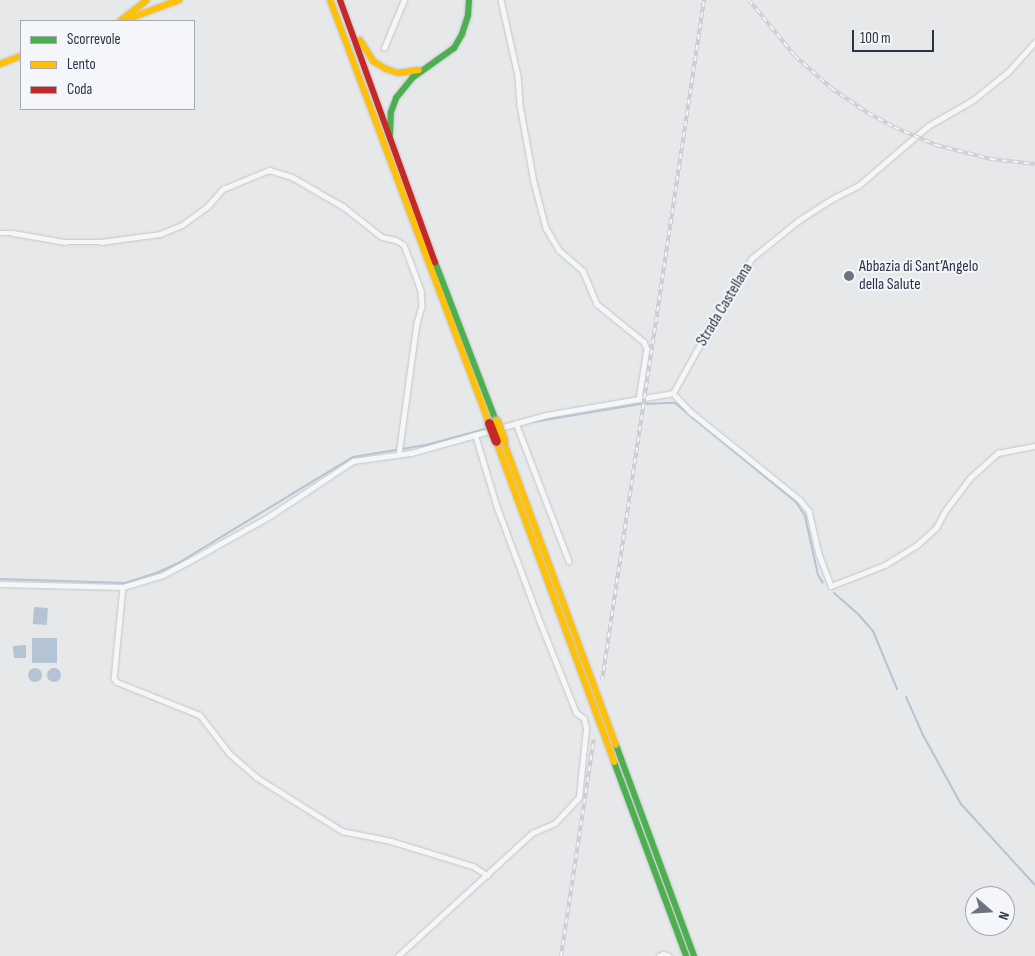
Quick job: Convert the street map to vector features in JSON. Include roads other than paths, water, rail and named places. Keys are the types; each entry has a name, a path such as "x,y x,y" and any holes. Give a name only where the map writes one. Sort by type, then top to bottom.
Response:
{"main road":[{"path":"121,20 147,0"},
{"path":"123,20 177,0"},
{"path":"330,0 493,422"},
{"path":"390,140 391,112 396,98 412,78 454,48 462,34 468,15 469,0"},
{"path":"341,3 493,422 690,955"},
{"path":"341,3 353,24 363,48 373,61 386,69 398,73 413,73 431,66"},
{"path":"0,64 20,56"}],"street":[{"path":"384,48 404,0"},
{"path":"500,0 518,76 520,106 534,182 546,228 559,250 583,271 597,304 604,312 644,342 647,349 639,399"},
{"name":"Strada Castellana","path":"674,393 718,312 752,258 798,221 832,199 858,186 928,126 973,100 1008,72 1035,42"},
{"path":"0,233 13,233 65,242 92,242 160,234 182,225 195,216 208,206 223,189 268,170 292,177 344,207 382,237 396,240 404,245 421,292 422,306 417,323 399,454"},
{"path":"0,584 122,587 162,575 186,563 270,516 353,461 412,453 516,422 674,393 691,412 799,499 808,511 818,554 831,586 885,565 917,545 936,528 945,511 970,478 998,453 1035,446"},
{"path":"516,422 542,485 569,561"},
{"path":"398,956 532,833 555,823 579,797 586,728 584,719 576,713 527,589 497,508 475,435"},
{"path":"122,587 114,675 117,682 200,715 230,754 256,777 342,831 392,842 473,866 487,875"},
{"path":"659,956 662,954 669,956"}],"water":[{"path":"34,607 48,608 47,625 33,624"},
{"path":"32,638 57,638 57,663 32,663"},
{"path":"26,645 26,658 14,658 13,646"},
{"path":"32,668 38,668 42,675 38,682 32,682 28,678 28,672"},
{"path":"51,668 57,668 61,675 57,682 51,682 47,678 47,672"}],"waterway":[{"path":"527,423 641,404 675,403 796,502 805,516 818,575 823,583"},
{"path":"0,579 125,583 159,572 180,562 353,457 426,445 488,428"},
{"path":"834,593 859,615 873,631 897,689"},
{"path":"906,697 923,735 961,804 1035,885"}],"railway":[{"path":"602,681 704,0"},
{"path":"749,0 795,56 831,88 868,113 894,127 936,145 991,159 1035,164"},
{"path":"561,956 594,739"}],"place":[{"name":"Abbazia di Sant’Angelo della Salute","path":"849,276"}]}
